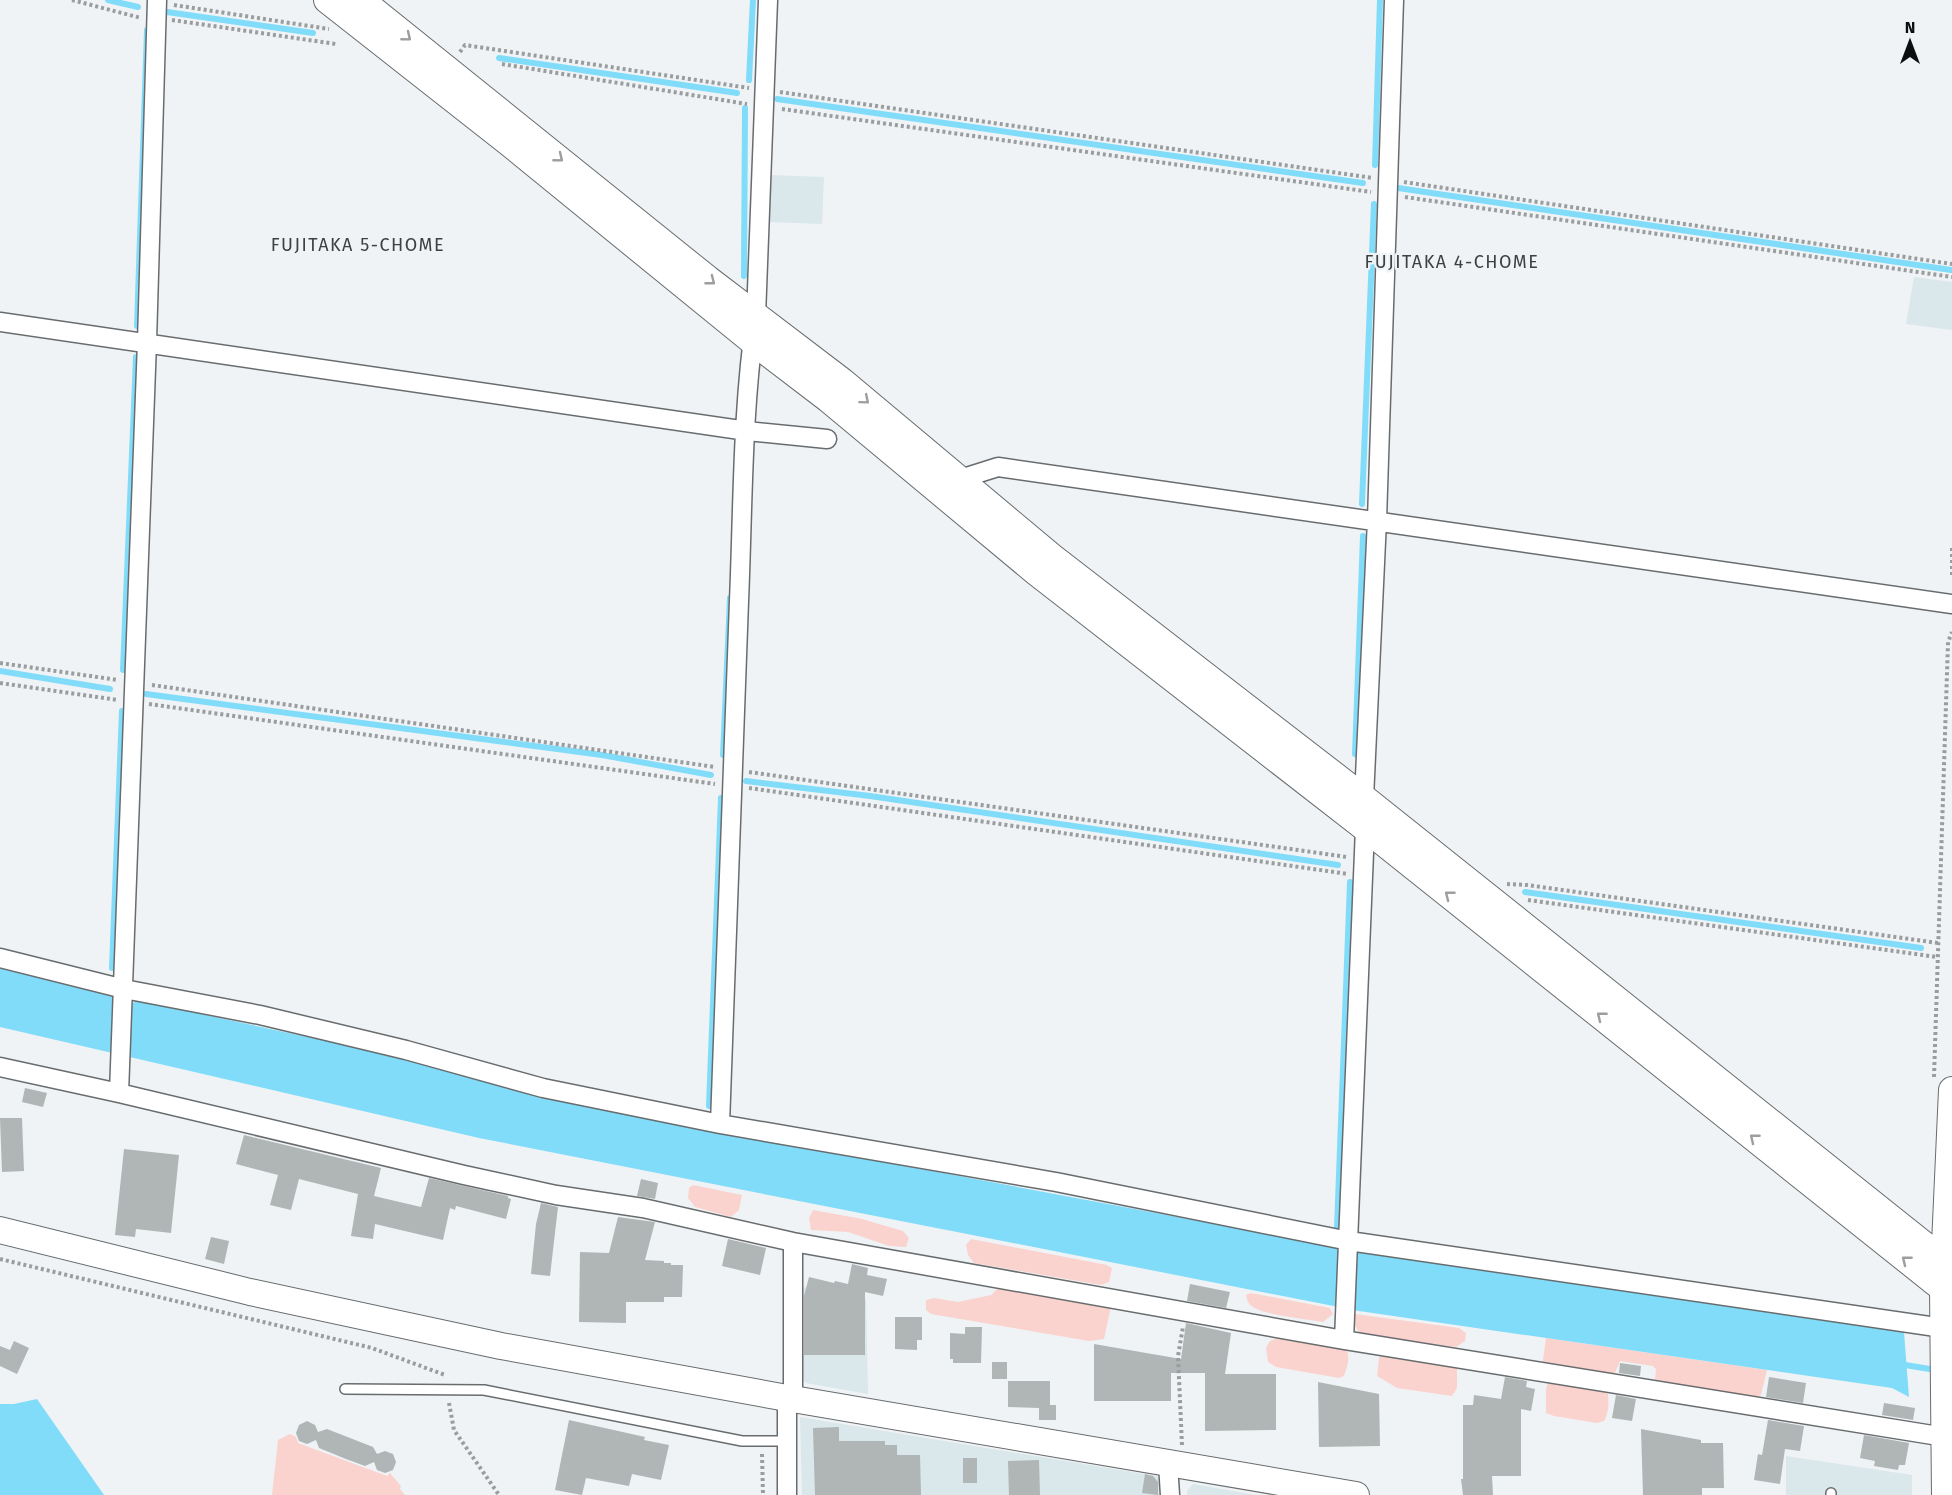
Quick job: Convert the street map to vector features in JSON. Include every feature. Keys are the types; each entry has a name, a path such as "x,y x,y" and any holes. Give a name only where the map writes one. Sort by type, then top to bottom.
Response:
{"street":[{"path":"327,0 509,143 752,341 828,399 1037,573 1948,1278"},
{"path":"361,0 756,316 842,381 1051,556 1364,798 1948,1278"},
{"path":"720,1124 732,778 747,431 752,341 756,316 768,0"},
{"path":"1364,798 1377,520 1394,0"},
{"path":"119,1093 147,342 156,10"},
{"path":"0,322 747,431 827,439"},
{"path":"960,480 998,467 1952,604"},
{"path":"1344,1340 1365,828"},
{"path":"0,958 123,994 260,1015 406,1050 543,1088 720,1124 1056,1182 1349,1241 1943,1328"},
{"path":"0,1067 464,1175 556,1195 643,1208 793,1242 1344,1340 1944,1437"},
{"path":"1943,1086 1948,1278 1943,1328 1945,1495"},
{"path":"0,1230 250,1292 501,1346 1356,1495"},
{"path":"787,1495 793,1242"},
{"path":"1170,1495 1176,1465"}],"lane":[{"path":"345,1389 484,1390 742,1441 787,1441"}],"path":[{"path":"72,0 335,31"},
{"path":"156,10 336,44"},
{"path":"446,69 465,45 764,98 1387,187 1952,277"},
{"path":"502,64 764,98 1387,187 1952,264"},
{"path":"1952,548 1952,575"},
{"path":"1943,1086 1937,957 1948,642 1952,632"},
{"path":"0,663 134,682 732,778 1364,868"},
{"path":"0,682 133,702 732,778 1364,868"},
{"path":"1512,891 1505,884 1527,885 1938,943"},
{"path":"1518,898 1937,957"},
{"path":"0,1259 372,1348 446,1375 454,1430 499,1495"},
{"path":"1176,1465 1178,1356 1185,1312"},
{"path":"761,1441 763,1495"}],"shaded area":[{"path":"771,175 824,177 822,224 769,222"},
{"path":"1914,277 1952,282 1952,330 1906,324"},
{"path":"693,1185 742,1195 739,1210 731,1217 695,1207 688,1198 689,1188"},
{"path":"813,1210 862,1219 903,1231 909,1238 906,1247 889,1246 848,1232 811,1230 809,1218"},
{"path":"971,1239 1107,1265 1112,1268 1109,1282 1101,1285 974,1263 968,1255 966,1245"},
{"path":"1001,1285 1111,1306 1104,1339 1089,1341 931,1314 926,1310 926,1300 934,1298 958,1302 991,1295"},
{"path":"798,1286 866,1300 868,1394 806,1383 799,1375"},
{"path":"1251,1293 1330,1308 1333,1314 1323,1322 1266,1312 1250,1304 1246,1295"},
{"path":"1355,1314 1459,1328 1466,1333 1465,1341 1456,1347 1362,1336 1355,1326"},
{"path":"1284,1336 1315,1345 1339,1346 1346,1349 1348,1359 1344,1376 1339,1378 1276,1367 1268,1362 1266,1348 1270,1341"},
{"path":"1546,1338 1767,1370 1761,1395 1755,1398 1657,1382 1655,1380 1656,1369 1653,1366 1620,1361 1614,1375 1544,1364"},
{"path":"1382,1354 1457,1367 1457,1388 1452,1396 1397,1388 1377,1376 1379,1358"},
{"path":"1548,1382 1606,1388 1608,1404 1604,1421 1597,1423 1546,1413"},
{"path":"800,1417 1156,1476 1162,1481 1162,1495 802,1495"},
{"path":"290,1434 296,1437 298,1443 387,1476 390,1473 405,1495 272,1495 278,1440"},
{"path":"1786,1456 1912,1475 1912,1495 1786,1495"},
{"path":"1193,1484 1256,1495 1187,1495 1187,1491"}],"water":[{"path":"0,968 114,997 131,1005 136,1000 405,1058 708,1129 1354,1250 1904,1332 1909,1397 1892,1388 1359,1311 479,1138 0,1027"},
{"path":"37,1399 104,1495 0,1495 0,1404 14,1404"}],"building":[{"path":"25,1088 47,1093 43,1107 22,1102"},
{"path":"0,1118 22,1118 24,1171 2,1172"},
{"path":"244,1135 381,1168 374,1196 421,1207 429,1178 508,1196 511,1199 506,1219 456,1206 455,1210 450,1208 443,1240 375,1224 373,1239 351,1236 358,1194 299,1179 291,1210 270,1205 278,1175 236,1164"},
{"path":"124,1149 179,1155 171,1233 136,1229 135,1237 115,1235"},
{"path":"641,1179 658,1183 655,1199 637,1196"},
{"path":"541,1203 558,1207 550,1276 531,1274 536,1224"},
{"path":"618,1217 655,1222 645,1260 683,1265 682,1297 664,1297 664,1302 626,1302 626,1323 579,1322 580,1252 609,1253"},
{"path":"211,1237 229,1241 224,1264 205,1259"},
{"path":"728,1239 766,1248 760,1275 722,1266"},
{"path":"852,1264 868,1268 867,1275 887,1279 883,1296 865,1292 865,1355 804,1355 804,1296 809,1277 848,1284"},
{"path":"1190,1284 1230,1292 1226,1308 1187,1301"},
{"path":"895,1317 922,1317 922,1340 917,1340 917,1350 895,1349"},
{"path":"1186,1323 1231,1333 1225,1374 1276,1374 1276,1430 1205,1431 1205,1373 1171,1373 1171,1401 1094,1401 1094,1344 1181,1359"},
{"path":"965,1327 982,1327 981,1363 953,1363 953,1359 950,1359 950,1333 965,1334"},
{"path":"14,1341 29,1348 17,1374 0,1366 0,1346 10,1350"},
{"path":"992,1362 1007,1362 1007,1379 992,1379"},
{"path":"1620,1363 1641,1366 1640,1376 1619,1373"},
{"path":"1505,1377 1527,1381 1526,1387 1535,1389 1531,1411 1521,1409 1521,1476 1492,1476 1493,1495 1463,1495 1461,1479 1463,1479 1463,1405 1473,1405 1474,1395 1501,1399"},
{"path":"1769,1377 1806,1383 1803,1403 1766,1397"},
{"path":"1008,1381 1050,1381 1050,1405 1056,1405 1056,1420 1039,1420 1039,1408 1008,1407"},
{"path":"1318,1382 1379,1394 1380,1446 1319,1447"},
{"path":"1616,1395 1636,1399 1632,1421 1612,1418"},
{"path":"1884,1403 1915,1408 1913,1420 1882,1415"},
{"path":"569,1420 645,1437 644,1440 669,1445 661,1480 632,1474 629,1486 586,1478 582,1495 555,1490"},
{"path":"1768,1420 1804,1426 1800,1451 1785,1449 1780,1484 1754,1480 1758,1454 1762,1455"},
{"path":"307,1421 315,1425 318,1432 327,1429 373,1447 377,1454 385,1451 393,1454 396,1462 393,1470 385,1473 377,1470 374,1462 365,1466 346,1459 319,1448 316,1440 307,1444 299,1441 296,1433 299,1425"},
{"path":"839,1427 839,1441 885,1441 885,1445 897,1445 897,1455 920,1455 921,1495 815,1495 813,1428"},
{"path":"1641,1429 1701,1440 1701,1443 1723,1443 1724,1488 1702,1488 1702,1495 1643,1495"},
{"path":"1864,1435 1909,1443 1905,1465 1899,1465 1898,1470 1874,1466 1875,1461 1860,1458"},
{"path":"963,1458 977,1458 977,1483 963,1483"},
{"path":"1039,1460 1040,1495 1009,1495 1008,1461"},
{"path":"1145,1474 1153,1476 1158,1482 1158,1495 1142,1493"}],"waterway":[{"path":"108,0 138,7"},
{"path":"749,80 753,0"},
{"path":"1375,165 1380,0"},
{"path":"167,12 313,33"},
{"path":"137,326 147,30"},
{"path":"499,58 737,93"},
{"path":"777,99 1363,183"},
{"path":"744,276 745,108"},
{"path":"1398,188 1951,270"},
{"path":"1362,504 1374,204"},
{"path":"123,670 136,357"},
{"path":"1355,754 1363,536"},
{"path":"723,755 730,598"},
{"path":"0,671 110,689"},
{"path":"146,694 602,755 711,775"},
{"path":"112,968 122,711"},
{"path":"746,781 870,796 1338,865"},
{"path":"709,1106 721,798"},
{"path":"1337,1228 1350,882"},
{"path":"1525,892 1921,948"},
{"path":"1899,1364 1936,1370"}],"district":[{"name":"FUJITAKA 5-CHOME","path":"358,245"},
{"name":"FUJITAKA 4-CHOME","path":"1452,262"}]}
